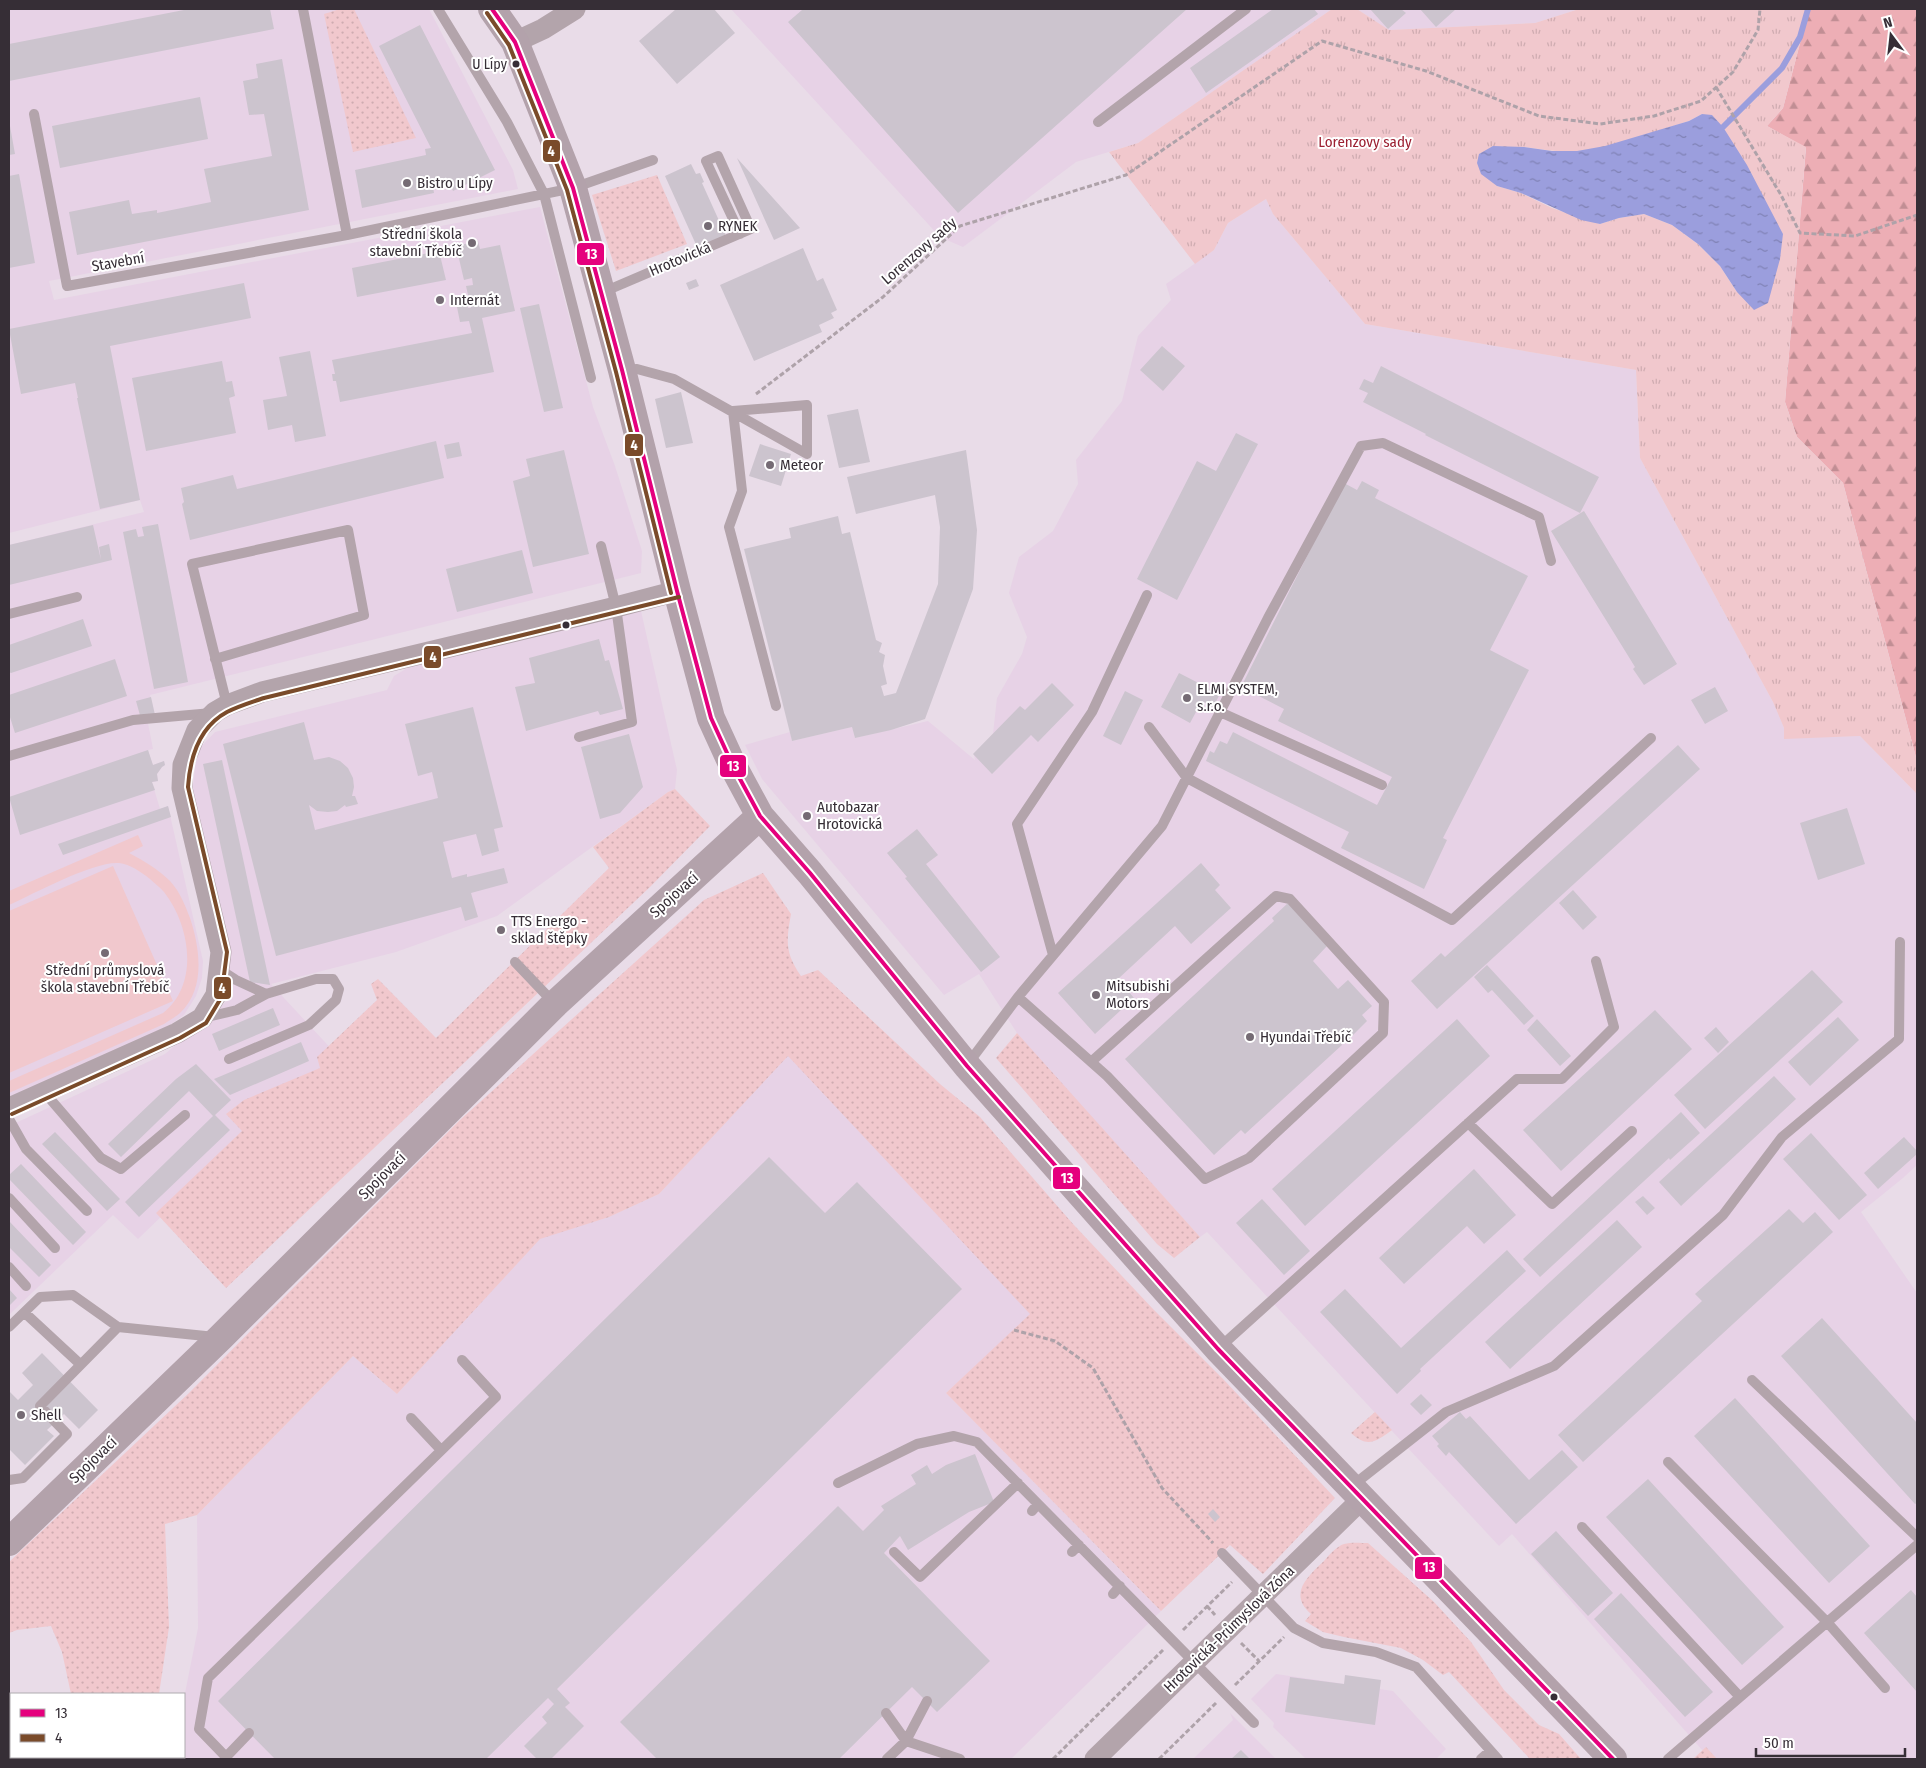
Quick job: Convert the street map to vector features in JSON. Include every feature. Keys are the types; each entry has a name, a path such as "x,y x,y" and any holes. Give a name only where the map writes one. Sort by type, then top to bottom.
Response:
{"main road":[{"path":"492,9 515,42 573,188 602,292 711,718 733,766 760,816 810,873 967,1066 1218,1348 1613,1759"},
{"name":"Spojovací","path":"9,1542 220,1337 555,1004 760,816"}],"street":[{"path":"515,42 543,29 575,9"},
{"path":"9,1108 177,1033 202,1018 216,995 220,952 182,788 182,765 197,730 221,709 262,692 677,591"},
{"name":"Hrotovická-Průmyslová Zóna","path":"1095,1759 1263,1596 1357,1493"}],"lane":[{"path":"303,9 347,235"},
{"path":"438,9 507,122 544,194 591,378"},
{"path":"1098,122 1246,9"},
{"name":"Stavební","path":"34,114 68,286 347,235 573,188"},
{"name":"Hrotovická","path":"602,292 751,229 718,156 706,161"},
{"path":"573,188 653,160"},
{"path":"622,370 637,369 674,379 807,454 807,405 733,411"},
{"path":"733,411 742,491 729,527 776,706"},
{"path":"967,1066 1018,997 1162,826 1268,618 1361,446 1382,443 1540,517 1551,561"},
{"path":"9,756 132,720 221,709 215,659 192,564 348,530 364,615 215,659"},
{"path":"579,737 632,722 616,607 601,546"},
{"path":"1053,956 1017,824 1092,712 1147,595"},
{"path":"9,614 77,597"},
{"path":"1220,712 1382,785"},
{"path":"1149,727 1187,778 1452,920 1651,738"},
{"path":"1018,997 1091,1062 1107,1076 1205,1179 1249,1158 1383,1033 1384,1002 1290,899 1276,896 1091,1062"},
{"path":"1357,1493 1446,1412 1554,1366 1723,1215 1782,1137 1899,1039 1900,942"},
{"path":"1218,1348 1517,1079 1562,1080 1614,1027 1596,961"},
{"path":"515,962 555,1004"},
{"path":"219,969 236,980 266,994"},
{"path":"202,1018 237,1010 266,994 316,979 333,979 339,989 336,1000 309,1025 229,1059"},
{"path":"45,1092 101,1158 121,1169 185,1115"},
{"path":"9,1119 26,1149 87,1211"},
{"path":"1468,1123 1552,1204 1632,1131"},
{"path":"9,1198 55,1248"},
{"path":"9,1267 26,1286"},
{"path":"9,1327 40,1297 73,1294 118,1327 220,1337"},
{"path":"24,1313 80,1364"},
{"path":"9,1480 23,1478 67,1434 40,1406 118,1327"},
{"path":"249,1733 227,1758 199,1729 208,1678 496,1397 462,1360"},
{"path":"1752,1380 1917,1537"},
{"path":"411,1418 442,1450"},
{"path":"838,1483 916,1444 954,1436 977,1442 1018,1483 1035,1507 1075,1548 1120,1586 1254,1723"},
{"path":"1668,1462 1827,1622 1885,1688"},
{"path":"894,1552 920,1577 1018,1483"},
{"path":"1582,1527 1740,1697"},
{"path":"1668,1759 1917,1545"},
{"path":"1222,1553 1294,1628 1323,1643 1376,1652 1416,1667 1498,1759"},
{"path":"1113,1594 1120,1586"},
{"path":"887,1759 906,1741 927,1702"},
{"path":"886,1713 906,1741 960,1759"},
{"path":"1481,1759 1490,1751"}],"path":[{"name":"Lorenzovy sady","path":"733,411 883,297 960,226 1126,175 1322,41 1426,71 1540,116 1600,124 1654,116 1701,100 1733,72 1758,30 1760,9"},
{"path":"1716,87 1781,195 1800,233 1855,236 1917,215"},
{"path":"1014,1330 1055,1341 1093,1368 1162,1488 1222,1553"},
{"path":"1053,1759 1242,1573"}],"shaded area":[{"path":"9,9 429,9 513,170 518,189 49,281 54,300 540,207 593,407 615,466 642,551 641,573 150,695 155,715 147,718 153,749 148,750 153,765 164,761 165,765 157,774 158,781 152,782 160,809 168,806 203,961 202,978 196,996 184,1015 164,1029 9,1097 9,545 144,512 140,500 9,533"},
{"path":"731,9 1332,9 1138,143 1076,162 963,247 940,237"},
{"path":"1357,9 1579,9 1535,23 1389,30"},
{"path":"1266,199 1273,214 1365,324 1636,370 1640,458 1773,702 1784,728 1784,738 1860,736 1917,794 1917,1165 1861,1212 1917,1293 1917,1759 1710,1759 1512,1534 1499,1546 1207,1232 1200,1237 1029,1048 1017,1033 979,974 944,995 762,779 745,745 790,732 792,741 852,727 855,738 928,721 975,760 974,754 993,734 997,698 1022,654 1027,637 1009,593 1019,557 1053,531 1078,484 1076,460 1122,401 1138,336 1171,300 1166,284 1214,250 1228,223"},
{"path":"641,611 677,770 675,789 668,792 497,916 396,952 271,984 337,1055 254,1127 138,1239 113,1215 9,1315 9,1126 165,1054 233,996 192,793 197,751 215,732 387,690 394,676 409,667"},
{"path":"788,1055 1031,1314 946,1393 1161,1611 1011,1759 171,1759 185,1758 185,1693 198,1628 197,1515 353,1356 397,1394 540,1238 609,1217 659,1194"},
{"path":"1276,1674 1393,1691 1446,1749 1436,1759 1304,1759 1273,1727 1274,1723 1251,1699"},
{"path":"1230,1713 1276,1759 1193,1759 1233,1720"}],"green space":[{"path":"340,9 354,9 416,138 353,152 324,14"},
{"name":"Lorenzovy sady","path":"1332,9 1357,9 1389,30 1535,23 1579,9 1809,9 1783,108 1767,126 1806,147 1785,402 1797,437 1843,483 1917,761 1917,794 1860,736 1784,739 1784,728 1773,702 1640,458 1636,370 1365,324 1273,214 1266,199 1228,223 1214,250 1195,264 1109,152 1138,143","holes":["1702,114 1737,292 1720,266 1698,244 1672,225 1644,214 1619,218 1600,224 1552,208 1521,193 1497,186 1524,147 1564,152 1592,149 1648,135 1689,121"]},
{"path":"1809,9 1917,9 1917,761 1843,483 1797,437 1785,402 1806,148 1767,126 1783,108"},
{"path":"657,175 687,244 616,271 592,195"},
{"path":"675,789 710,826 650,887 226,1288 156,1213 242,1131 226,1114 244,1100 320,1068 317,1057 377,1000 371,984 378,979 436,1038 609,868 593,847 668,792"},
{"path":"138,835 143,846 129,853 161,873 174,885 190,918 198,955 197,980 194,992 180,1013 164,1024 9,1093 9,1081 163,1013 175,1001 186,971 185,937 173,905 162,890 139,871 119,863 95,867 64,879 9,905 9,891"},
{"path":"113,866 173,1001 9,1073 9,911"},
{"path":"763,873 791,914 788,932 789,953 801,976 818,970 940,1084 980,1117 1073,1224 1335,1498 1263,1574 1230,1545 1161,1611 946,1393 1030,1314 788,1056 659,1194 609,1217 540,1239 397,1394 353,1356 197,1515 165,1524 169,1627 159,1693 71,1693 62,1652 51,1626 17,1630 9,1633 9,1562 189,1393 460,1120 704,900"},
{"path":"1017,1033 1200,1237 1174,1258 1157,1244 996,1058"},
{"path":"1375,1412 1392,1430 1371,1442 1362,1441 1351,1433"},
{"path":"1368,1543 1434,1602 1471,1642 1504,1690 1539,1725 1559,1734 1581,1759 1530,1759 1449,1672 1443,1675 1423,1660 1401,1648 1323,1632 1305,1621 1311,1614 1304,1607 1301,1600 1302,1586 1306,1580 1331,1554 1344,1544"},
{"path":"1706,1747 1717,1759 1693,1759"},
{"path":"81,1758 138,1758 138,1759"}],"water":[{"path":"1702,114 1712,115 1723,127 1747,165 1783,234 1780,259 1768,303 1754,310 1737,292 1720,266 1698,244 1672,225 1644,214 1619,218 1600,224 1581,220 1521,193 1497,186 1481,174 1477,163 1479,154 1493,146 1577,151 1605,146 1689,121"}],"building":[{"path":"189,9 270,9 274,29 9,81 9,44"},
{"path":"676,9 714,9 735,33 677,84 639,41"},
{"path":"801,9 1187,9 958,213 788,22"},
{"path":"1273,9 1314,9 1318,14 1206,93 1190,68"},
{"path":"1370,9 1401,9 1406,13 1388,29"},
{"path":"1420,9 1456,9 1436,27"},
{"path":"420,25 495,170 453,191 450,184 433,187 434,193 362,208 355,170 426,155 425,149 431,148 379,46"},
{"path":"282,59 309,210 77,255 69,212 129,200 132,214 157,210 157,213 211,202 204,169 272,156 264,114 249,115 243,81 258,78 256,64"},
{"path":"200,97 208,139 60,168 52,126"},
{"path":"9,127 15,154 9,155"},
{"path":"737,158 800,228 774,240"},
{"path":"691,164 696,174 700,173 704,182 702,183 726,236 698,249 665,176"},
{"path":"19,174 35,263 9,268 9,176"},
{"path":"478,241 480,249 500,245 515,311 482,318 494,372 340,402 336,381 333,381 332,374 335,374 332,360 472,333 469,321 460,322 457,307 467,305 468,308 471,308 466,286 473,285 472,278 464,280 456,246"},
{"path":"803,248 817,281 823,278 837,310 831,313 834,318 819,325 822,332 754,361 720,285"},
{"path":"439,251 446,280 357,297 352,268"},
{"path":"696,279 699,286 689,290 686,283"},
{"path":"244,283 251,318 110,346 140,500 100,509 75,383 21,394 9,329"},
{"path":"539,304 563,408 544,412 520,308"},
{"path":"1162,346 1185,366 1163,391 1140,370"},
{"path":"310,351 326,436 295,442 292,425 268,430 263,400 287,396 279,357"},
{"path":"222,361 226,382 232,381 235,396 229,398 236,433 146,451 132,378"},
{"path":"1381,366 1599,477 1580,513 1363,402 1368,393 1359,389 1364,379 1373,383"},
{"path":"681,392 693,443 666,448 655,399"},
{"path":"858,409 870,462 839,468 827,415"},
{"path":"1236,433 1258,444 1177,600 1137,579 1197,461 1216,471"},
{"path":"436,441 444,478 190,540 182,504 184,502 181,488 233,475 237,489"},
{"path":"459,442 462,456 447,459 444,445"},
{"name":"Meteor","path":"760,444 791,454 781,486 749,476"},
{"path":"564,450 589,554 533,567 513,481 530,476 526,459"},
{"path":"966,450 977,530 973,589 925,719 891,730 855,738 852,727 792,741 744,549 791,538 789,528 838,516 842,534 850,532 876,640 882,643 879,652 885,655 883,666 887,684 881,686 884,696 896,693 938,584 940,527 935,495 856,514 847,477"},
{"path":"1362,481 1379,490 1375,498 1528,576 1490,650 1529,670 1443,838 1447,840 1424,889 1341,848 1349,832 1206,761 1210,751 1214,753 1220,741 1227,744 1233,732 1377,805 1392,777 1278,721 1284,709 1241,687 1344,483 1357,490"},
{"path":"1584,511 1677,664 1644,685 1633,669 1635,667 1551,531"},
{"path":"158,524 188,682 154,689 123,532 136,529 138,537 144,536 142,527"},
{"path":"93,525 101,560 99,547 109,544 112,560 9,585 9,545"},
{"path":"522,550 533,593 457,612 446,569"},
{"path":"83,619 92,646 11,673 9,672 9,645"},
{"path":"599,639 605,661 609,660 623,709 600,715 598,711 526,731 515,687 535,683 529,658"},
{"path":"115,659 127,696 15,733 9,714 9,695"},
{"path":"1179,673 1220,694 1213,707 1202,701 1190,723 1161,707"},
{"path":"1052,683 1074,705 1038,742 1031,735 992,774 973,754 1020,706 1025,710"},
{"path":"1715,687 1728,711 1705,724 1691,700"},
{"path":"1125,691 1143,700 1121,745 1103,736"},
{"path":"151,697 155,715 141,719 136,701"},
{"path":"473,707 503,827 494,829 499,851 482,856 476,834 443,842 452,878 467,874 467,877 504,868 508,883 471,893 478,917 465,921 461,907 276,956 223,744 304,722 314,760 329,757 340,761 348,768 353,778 352,796 355,796 358,804 346,807 345,805 337,811 328,812 317,811 309,805 315,830 438,798 432,772 418,776 405,724"},
{"path":"629,734 643,787 620,813 600,819 581,747"},
{"path":"1678,745 1700,769 1437,1009 1411,981 1441,953 1445,957"},
{"path":"148,750 153,765 164,761 165,765 157,774 158,781 152,782 155,790 20,835 9,797"},
{"path":"222,760 270,985 250,982 203,764"},
{"path":"168,806 171,817 63,855 58,844"},
{"path":"1847,808 1865,864 1818,880 1800,823"},
{"path":"917,829 938,855 926,864 1000,957 981,972 887,853"},
{"path":"1201,863 1220,885 1215,890 1231,908 1191,944 1175,926 1118,979 1134,998 1095,1034 1058,993"},
{"path":"1573,890 1597,917 1583,930 1559,903"},
{"name":"Hyundai Třebíč","path":"1288,903 1327,946 1313,961 1338,989 1348,980 1372,1006 1362,1015 1367,1021 1347,1041 1345,1039 1341,1043 1342,1045 1245,1134 1241,1130 1214,1155 1125,1059 1274,921 1272,918"},
{"path":"1487,965 1534,1016 1524,1025 1492,990 1488,993 1474,977"},
{"path":"1812,970 1843,1002 1705,1129 1674,1095"},
{"path":"273,1008 280,1025 219,1051 212,1034"},
{"path":"1655,1010 1692,1049 1561,1171 1523,1130"},
{"path":"1838,1017 1859,1040 1810,1086 1788,1062"},
{"path":"1457,1019 1490,1056 1305,1226 1272,1189"},
{"path":"1537,1019 1571,1056 1560,1066 1527,1030"},
{"path":"1716,1027 1729,1042 1718,1053 1704,1038"},
{"path":"301,1042 309,1061 230,1095 214,1079"},
{"path":"196,1064 231,1100 215,1115 230,1130 139,1217 125,1202 213,1116 189,1091 121,1157 108,1144 176,1079"},
{"path":"1774,1076 1796,1099 1681,1206 1659,1182"},
{"path":"1681,1112 1700,1133 1670,1160 1669,1158 1540,1277 1523,1259"},
{"path":"55,1132 120,1199 107,1211 42,1144"},
{"path":"1811,1133 1867,1195 1839,1220 1783,1159"},
{"path":"1904,1137 1917,1151 1917,1154 1878,1189 1864,1173"},
{"path":"769,1157 825,1213 857,1182 962,1289 557,1689 570,1703 565,1707 584,1726 551,1759 537,1759 524,1746 547,1723 542,1717 554,1704 548,1698 486,1759 275,1759 218,1701"},
{"path":"21,1164 86,1232 73,1245 9,1179 9,1175"},
{"path":"1474,1169 1516,1215 1484,1244 1467,1226 1404,1284 1379,1258"},
{"path":"1643,1196 1655,1208 1647,1215 1635,1202"},
{"path":"1262,1199 1310,1251 1284,1275 1236,1223"},
{"path":"1789,1209 1803,1223 1815,1212 1833,1232 1583,1462 1558,1435 1702,1301 1695,1294"},
{"path":"1617,1220 1642,1247 1510,1369 1485,1342"},
{"path":"9,1221 51,1265 39,1277 9,1247"},
{"path":"1507,1250 1526,1271 1420,1369 1421,1371 1397,1394 1320,1312 1345,1289 1401,1348"},
{"path":"9,1289 17,1298 9,1306"},
{"path":"1822,1318 1917,1423 1917,1503 1915,1504 1781,1356"},
{"path":"42,1353 98,1410 79,1429 64,1414 47,1430 54,1436 25,1465 9,1449 9,1391 18,1400 33,1385 22,1373"},
{"path":"1421,1394 1432,1405 1421,1415 1410,1404"},
{"path":"1735,1398 1870,1546 1829,1583 1694,1436"},
{"path":"1460,1412 1466,1419 1470,1416 1529,1480 1562,1450 1578,1467 1516,1524 1449,1452 1446,1456 1437,1446 1439,1444 1432,1436"},
{"path":"975,1454 994,1502 969,1512 908,1550 900,1536 884,1553 990,1661 937,1712 912,1687 839,1759 657,1759 620,1722 838,1506 863,1531 884,1510 881,1506 916,1484 911,1475 927,1465 932,1474 946,1465"},
{"path":"1648,1479 1784,1627 1742,1665 1606,1517"},
{"path":"1213,1509 1220,1517 1215,1522 1208,1514"},
{"path":"1556,1531 1613,1593 1588,1616 1531,1554"},
{"path":"1911,1590 1917,1597 1917,1692 1864,1633"},
{"path":"1621,1593 1713,1692 1685,1717 1594,1619"},
{"path":"1345,1675 1381,1680 1375,1725 1285,1712 1290,1677 1344,1684"},
{"path":"1241,1750 1250,1759 1231,1759"}],"waterway":[{"path":"1723,127 1782,68 1800,37 1808,9"}],"transit line":[{"name":"13","path":"492,9 515,42 573,188 622,370 711,718 733,766 760,816 810,873 967,1066 1218,1349 1613,1759"},
{"name":"4","path":"487,13 509,45 567,190 616,372 671,593"},
{"name":"4","path":"12,1114 180,1038 206,1023 221,998 227,952 188,787 191,765 198,744 203,734 217,718 227,712 264,698 679,597"}],"place":[{"name":"U Lípy","path":"516,64"},
{"name":"Bistro u Lípy","path":"407,183"},
{"name":"RYNEK","path":"708,226"},
{"name":"Střední škola stavební Třebíč","path":"472,243"},
{"name":"Internát","path":"440,300"},
{"name":"Meteor","path":"770,465"},
{"name":"ELMI SYSTEM, s.r.o.","path":"1187,698"},
{"name":"Autobazar Hrotovická","path":"807,816"},
{"name":"TTS Energo - sklad štěpky","path":"501,930"},
{"name":"Střední průmyslová škola stavební Třebíč","path":"105,953"},
{"name":"Mitsubishi Motors","path":"1096,995"},
{"name":"Hyundai Třebíč","path":"1250,1037"},
{"name":"Shell","path":"21,1415"}]}
